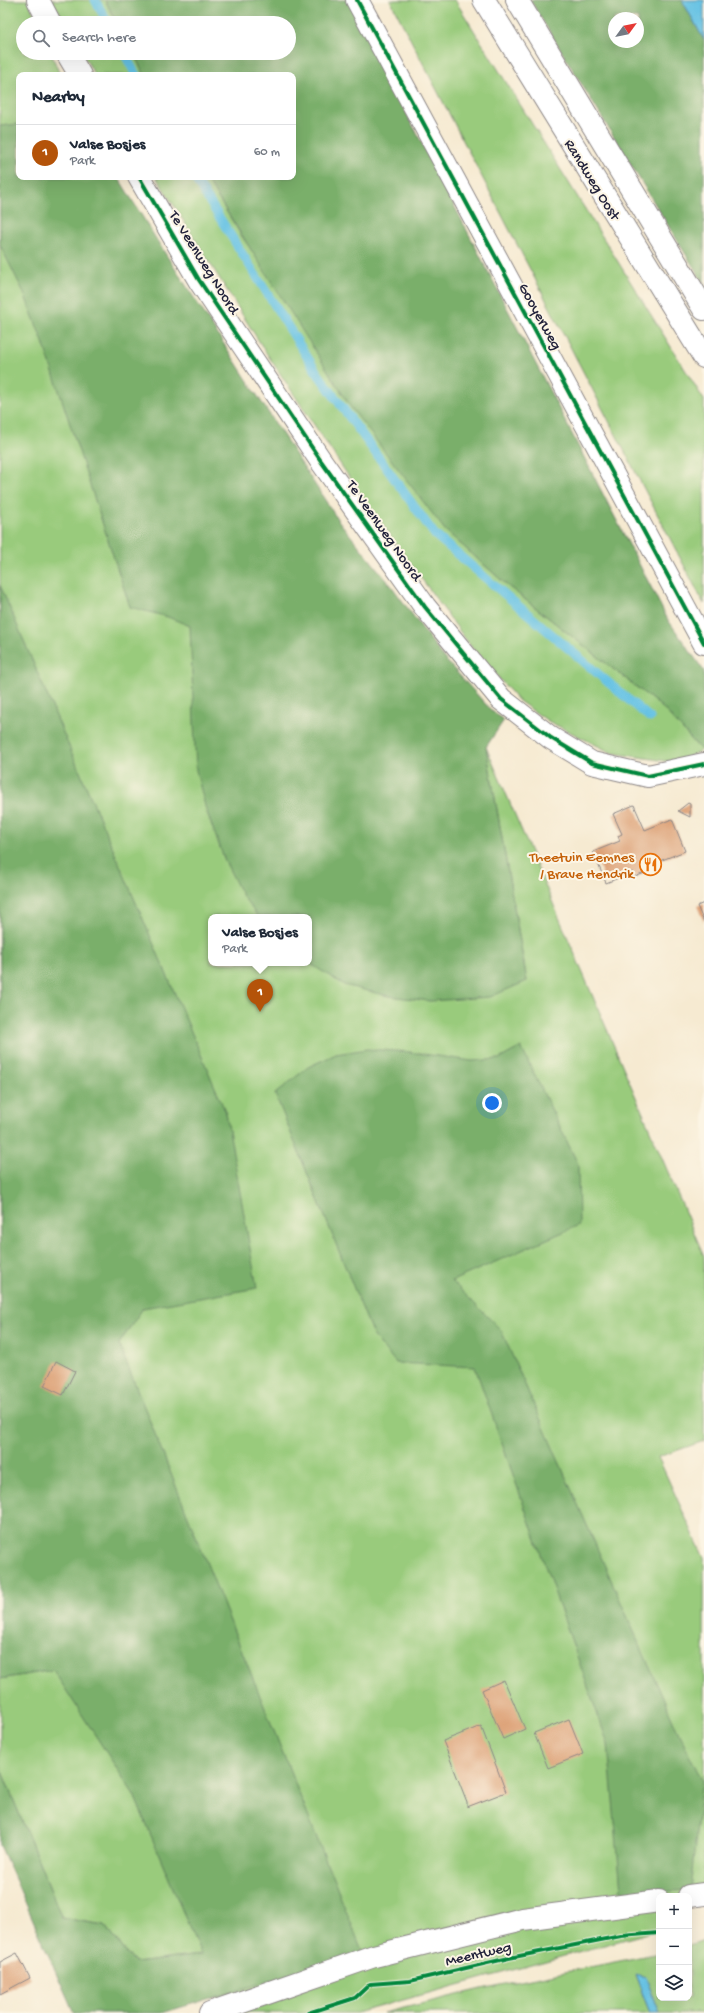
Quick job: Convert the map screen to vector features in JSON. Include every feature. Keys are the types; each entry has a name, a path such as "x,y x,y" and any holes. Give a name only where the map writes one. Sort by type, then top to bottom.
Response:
{"street":[{"path":"38,0 46,16"},
{"name":"Gooyerweg","path":"357,0 704,643"},
{"name":"Randweg Oost","path":"484,0 704,357"},
{"name":"Randweg Oost","path":"517,0 704,309"},
{"path":"71,60 78,72"},
{"name":"Te Veenweg Noord","path":"141,180 199,280 321,461 425,607 501,700 551,738 592,763 648,776 704,764"},
{"path":"692,1896 704,1894"},
{"name":"Meentweg","path":"210,2013 382,1954 523,1920 656,1901"}],"green space":[{"path":"0,0 28,0 35,16 16,16 16,60 54,60 59,72 16,72 16,180 21,180 527,981 486,747 704,1256 704,1441 658,1457 704,1558 704,1884 692,1894 656,1893 656,1931 356,2013 225,2013 201,1955 135,1963 104,1925 62,1918 0,1767 0,1679 52,1670 0,1500"},
{"path":"52,0 105,0 113,16 61,16"},
{"path":"105,0 348,0 668,620 704,671 704,746 701,750 663,708 508,586 445,530 352,409 207,180 296,180 296,72 143,72 137,60 296,60 296,16 113,16"},
{"path":"390,0 455,0 704,400 704,604"},
{"path":"530,0 682,0 704,40 704,284"},
{"path":"86,60 137,60 143,72 93,72"},
{"path":"16,124 16,180 120,180 163,250 338,520 393,588 443,657 491,710 504,720 486,747 527,981 490,997 430,1001 388,996 344,985 312,965 312,914 256,914 242,895 225,861 206,810 196,770 190,626 168,617 130,607 43,342 23,291 0,245 0,126"},
{"path":"158,180 207,180 241,235 445,530 508,586 663,708 701,750 685,759 672,762 612,753 548,721 519,701 472,648 365,501 267,354"},
{"path":"0,585 226,1113 257,1288 143,1308 119,1344 363,1953 162,2013 74,2013 0,1845 0,1767 62,1918 104,1925 135,1963 201,1955 134,1795 53,1670 0,1679"},
{"path":"521,1047 578,1164 579,1225 452,1281 501,1330 679,1734 702,1780 690,1890 636,1893 621,1890 608,1744 475,1367 396,1363 373,1335 275,1094 308,1067 336,1054 367,1049 410,1052 472,1061 499,1059"},
{"path":"704,1940 704,2013 660,2013 646,1977 635,1975 650,2013 383,2013 486,1988 656,1954 656,2001 692,2001 692,1944"}],"water":[{"path":"682,0 704,0 704,40"},
{"path":"635,1974 646,1977 660,2013 650,2013"}],"building":[{"path":"688,803 690,804 690,817 678,811"},
{"path":"634,805 645,830 672,819 685,851 657,862 659,867 635,877 633,872 606,883 593,852 620,841 618,836 622,834 613,814"},
{"path":"704,903 704,922 697,906"},
{"path":"56,1361 75,1371 63,1395 44,1386"},
{"path":"504,1680 525,1729 503,1739 482,1690"},
{"path":"569,1719 583,1754 548,1768 534,1733"},
{"path":"481,1726 506,1792 467,1807 467,1802 443,1741"},
{"path":"17,1953 30,1978 0,1994 0,1962"}],"waterway":[{"path":"95,0 104,16"},
{"path":"128,60 134,72"},
{"path":"196,180 316,371 435,535 650,718"}],"cycle path":[{"path":"357,0 704,643"},
{"path":"141,180 199,280 321,461 425,607 501,699 551,738 592,763 648,776 704,764"},
{"path":"308,2013 355,1998 370,1984 410,1981 509,1958 621,1936 656,1933"}],"place":[{"name":"Theetuin Eemnes / Brave Hendrik","path":"650,865"},
{"name":"Valse Bosjes","path":"260,1012"}]}
